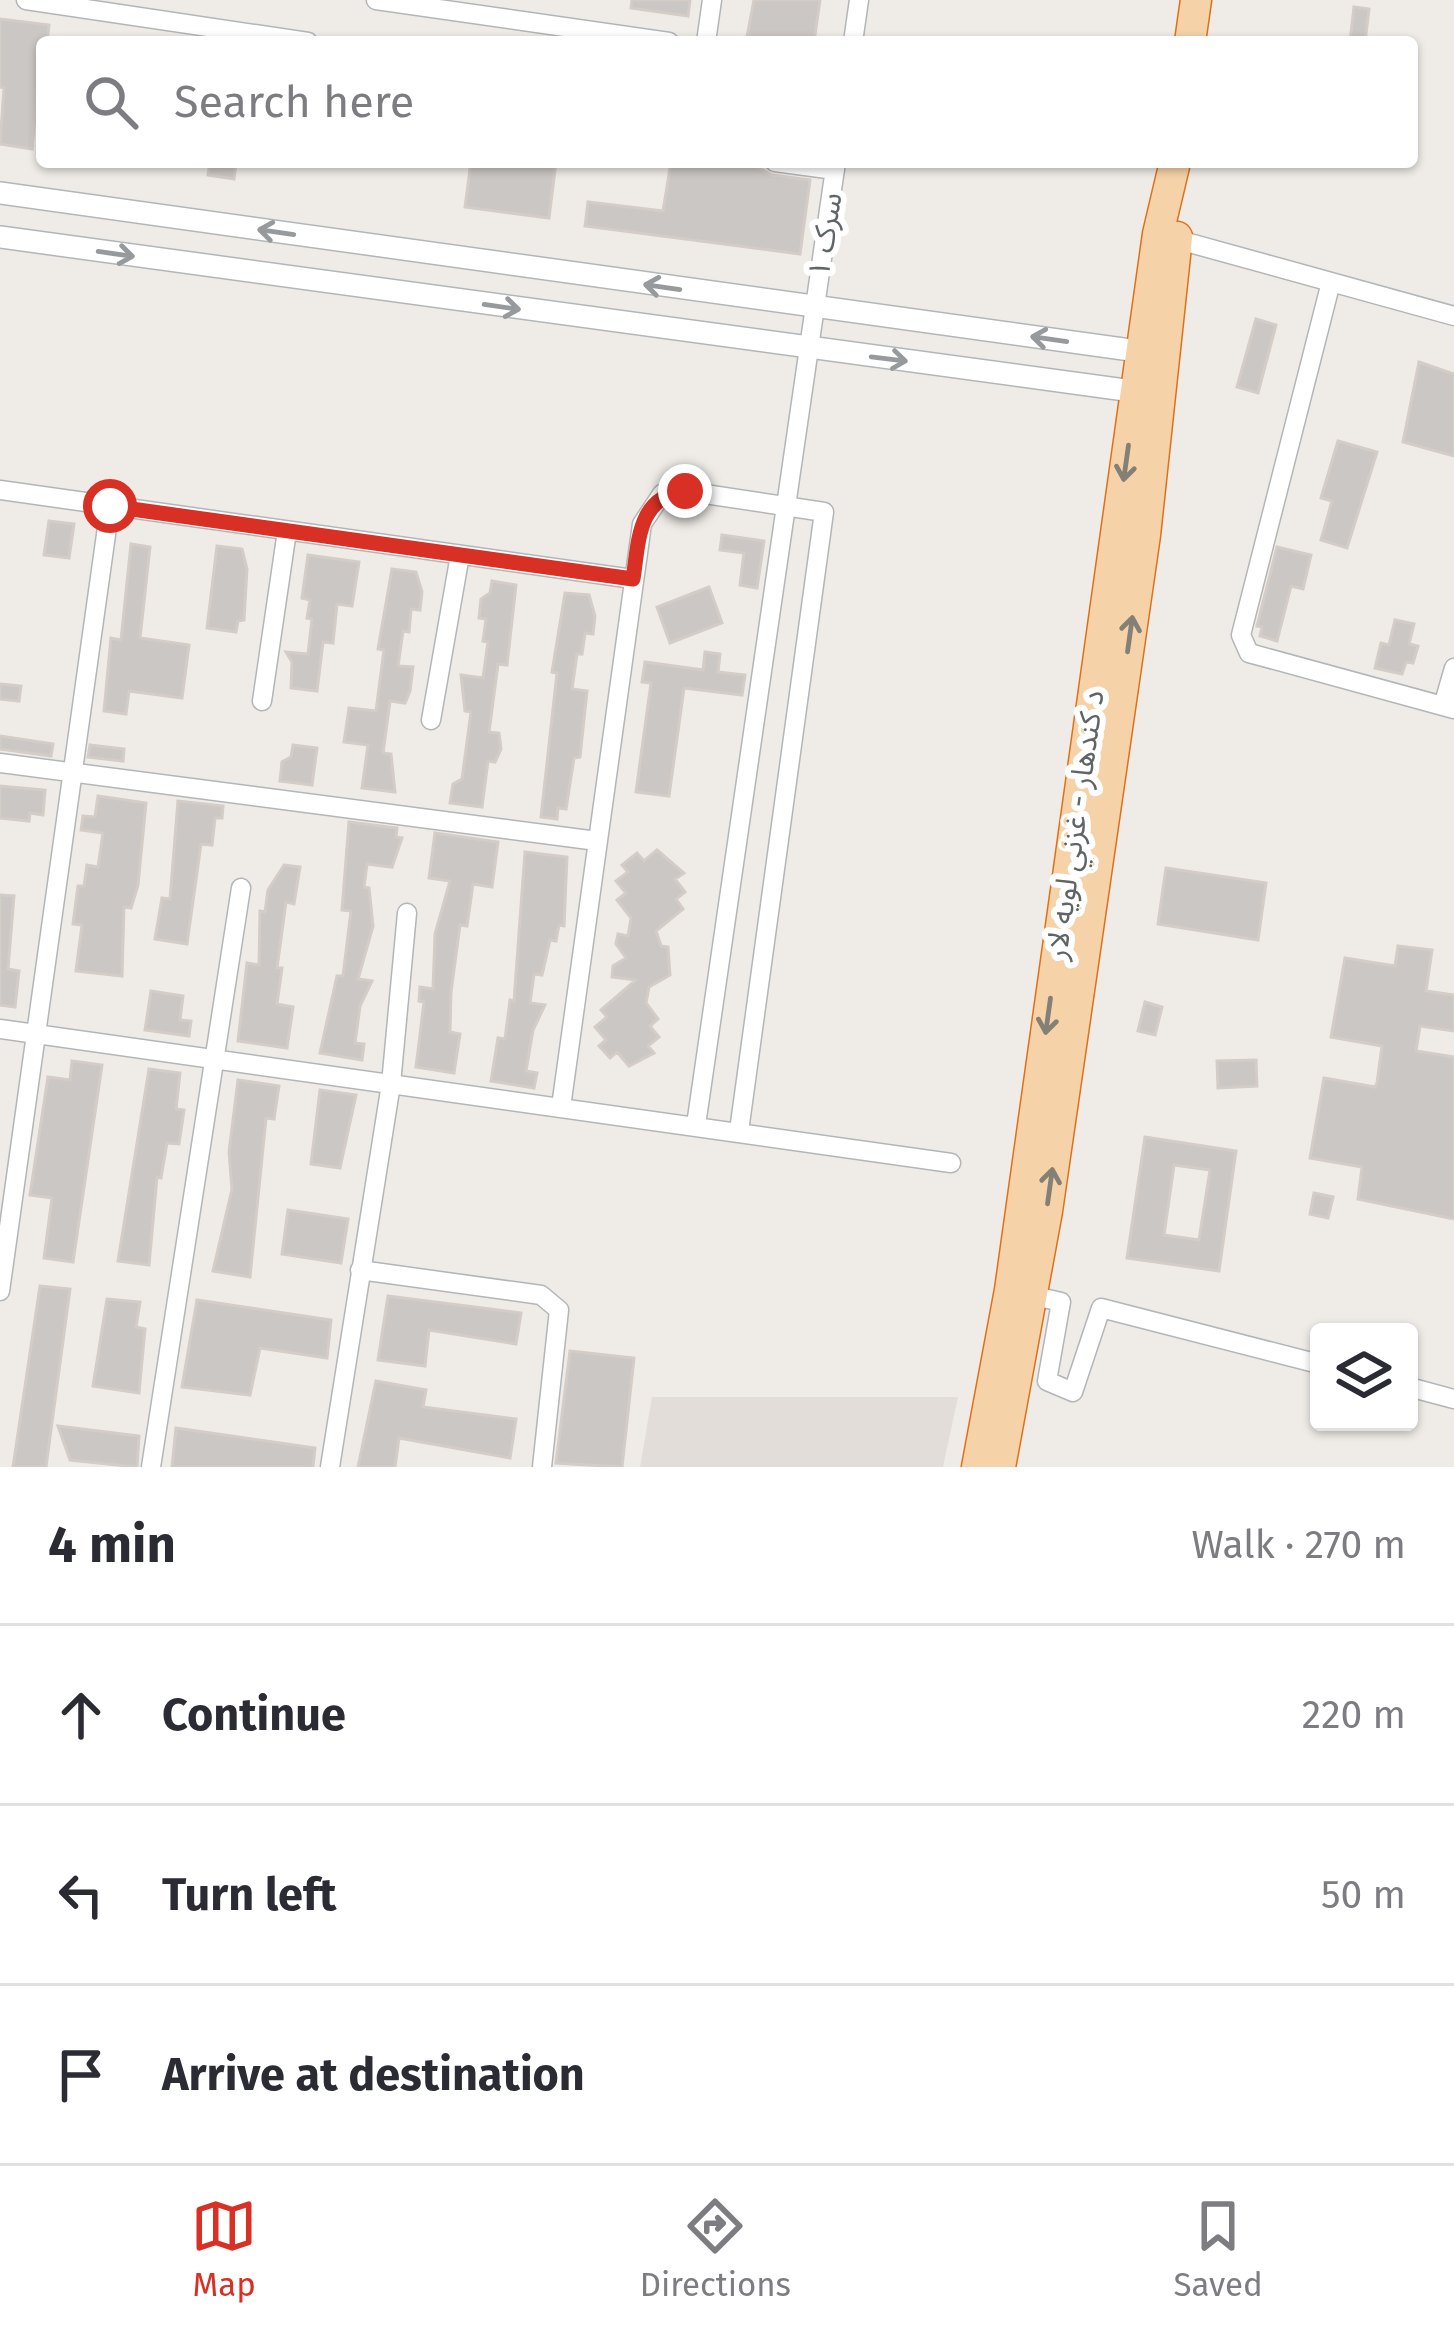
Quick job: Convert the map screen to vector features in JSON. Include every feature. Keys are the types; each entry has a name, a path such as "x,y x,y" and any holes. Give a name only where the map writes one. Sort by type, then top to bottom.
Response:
{"highway":[{"path":"1191,36 1196,0"},
{"name":"د کندهار - غزني لويه لار","path":"1000,1467 1148,393 1174,172"},
{"name":"د کندهار - غزني لويه لار","path":"977,1467 1021,1293"}],"street":[{"path":"26,0 268,36"},
{"path":"376,0 628,36"},
{"path":"534,22 537,0"},
{"path":"707,36 712,0"},
{"path":"854,36 859,0"},
{"name":"سرک ۱","path":"696,1125 836,168"},
{"path":"0,194 1153,353"},
{"path":"1167,236 1454,316"},
{"path":"0,237 1148,393"},
{"path":"1331,282 1241,634 1249,653 1449,707 1454,668"},
{"path":"0,490 633,579"},
{"path":"561,1108 642,524 662,494 685,491 824,512 739,1131"},
{"path":"0,1291 110,506"},
{"path":"262,701 287,530"},
{"path":"431,720 460,555"},
{"path":"0,763 597,842"},
{"path":"152,1467 241,888"},
{"path":"330,1467 391,1084 407,913"},
{"path":"0,1029 951,1162"},
{"path":"360,1270 541,1295 559,1310 542,1467"},
{"path":"1021,1293 1061,1302 1048,1381 1073,1392 1101,1308 1310,1362"},
{"path":"1418,1389 1454,1399"}],"shaded area":[{"path":"652,1397 958,1397 943,1467 640,1467"}],"building":[{"path":"632,0 690,0 688,16 631,8"},
{"path":"754,0 820,0 815,36 747,36"},
{"path":"1354,7 1369,9 1366,36 1351,36"},
{"path":"0,19 49,25 48,36 36,36 32,149 0,144 4,88 0,87"},
{"path":"209,168 235,168 234,179 208,175"},
{"path":"470,168 555,168 549,218 465,207"},
{"path":"670,168 759,168 772,175 810,180 800,254 585,226 588,202 663,211"},
{"path":"1256,319 1276,325 1258,393 1237,387"},
{"path":"1419,362 1454,374 1454,456 1403,442"},
{"path":"1338,441 1377,452 1347,548 1321,540 1332,501 1321,498"},
{"path":"49,521 74,524 69,558 44,555"},
{"path":"722,535 764,541 757,588 740,585 744,553 720,550"},
{"path":"131,544 150,547 140,638 189,645 182,698 129,691 126,714 104,711 111,638 121,640"},
{"path":"217,546 242,549 247,569 244,620 238,621 236,632 207,628"},
{"path":"1277,547 1311,555 1303,589 1291,586 1277,641 1260,636 1262,627 1257,626"},
{"path":"308,555 359,562 352,606 337,604 333,643 323,642 317,691 291,688 292,662 286,652 308,654 310,600 302,598"},
{"path":"392,569 416,572 422,592 420,610 411,609 409,632 403,631 398,666 413,667 410,691 405,703 390,701 383,753 391,754 395,792 362,788 368,745 344,742 349,708 376,711 384,650 378,649"},
{"path":"492,581 516,585 507,665 498,664 489,732 499,733 501,749 495,762 488,761 482,807 450,803 453,784 462,779 471,712 465,711 461,675 483,678 488,642 483,641 486,619 479,618 481,599 490,593"},
{"path":"709,587 722,623 670,643 657,607"},
{"path":"565,593 589,595 595,616 593,634 585,633 582,654 577,654 572,689 587,691 580,757 574,758 566,809 558,808 557,819 541,817 557,673 552,672"},
{"path":"1395,620 1414,624 1409,644 1418,646 1413,663 1406,662 1402,674 1375,668 1381,643 1389,645"},
{"path":"705,652 720,654 718,672 745,675 742,695 684,688 669,796 636,792 651,683 642,682 645,662 703,670"},
{"path":"0,684 21,686 19,701 0,699"},
{"path":"0,736 53,744 51,756 0,749"},
{"path":"90,745 124,749 123,761 88,757"},
{"path":"293,745 317,748 312,785 280,781 282,762 291,757"},
{"path":"0,786 45,790 43,815 30,813 29,821 0,818"},
{"path":"98,796 146,803 138,885 131,908 124,907 122,976 76,971 82,925 73,924 78,886 84,886 87,865 98,867 103,833 81,830 83,816 95,817"},
{"path":"178,801 223,806 222,818 215,818 212,845 201,844 187,944 155,939 162,898 170,899"},
{"path":"349,822 397,828 396,837 402,838 392,867 367,864 364,887 369,888 373,926 358,979 372,981 360,1006 355,1043 364,1044 362,1060 320,1053 337,976 343,976 351,911 342,910"},
{"path":"435,833 498,842 492,887 473,884 467,926 460,925 451,992 450,1032 460,1034 454,1073 416,1067 424,1002 419,1001 420,987 433,989 435,934 450,881 429,878"},
{"path":"657,850 684,873 675,879 685,892 676,899 683,909 656,931 661,946 668,947 670,975 649,987 646,1003 658,1019 650,1026 659,1037 648,1046 654,1053 629,1066 617,1052 610,1058 599,1046 606,1040 595,1027 607,1017 601,1010 636,980 612,977 613,966 626,958 616,944 618,934 628,936 631,918 617,900 626,893 616,881 628,872 622,865 637,853 644,861"},
{"path":"525,852 567,857 564,926 559,925 556,941 550,940 542,975 534,974 530,1003 545,1005 533,1030 526,1071 537,1073 534,1088 491,1081 498,1038 505,1039 510,1000 514,1001"},
{"path":"284,865 300,867 294,904 286,902 277,968 282,968 277,1004 293,1007 287,1048 238,1041 247,963 259,965 260,911 265,912 268,890"},
{"path":"1166,868 1266,883 1258,940 1158,924"},
{"path":"0,895 14,896 8,969 19,971 15,1007 0,1005"},
{"path":"1398,946 1432,950 1426,991 1454,995 1454,1031 1420,1026 1416,1051 1454,1057 1454,1219 1358,1199 1362,1167 1310,1158 1324,1078 1375,1087 1377,1083 1382,1046 1331,1037 1345,958 1395,966"},
{"path":"151,991 183,996 180,1020 191,1021 189,1036 145,1030"},
{"path":"1145,1002 1162,1007 1155,1035 1138,1031"},
{"path":"1256,1060 1257,1086 1218,1088 1217,1061"},
{"path":"72,1061 102,1065 73,1262 44,1258 52,1198 30,1195 48,1077 70,1080"},
{"path":"149,1069 180,1073 176,1109 184,1110 179,1144 167,1143 161,1178 157,1177 149,1265 118,1261"},
{"path":"238,1080 279,1086 274,1119 266,1118 250,1277 213,1271 232,1189 229,1152"},
{"path":"320,1090 356,1095 340,1168 311,1164"},
{"path":"1145,1137 1236,1151 1219,1271 1127,1258","holes":["1174,1165 1210,1170 1199,1240 1164,1235"]},
{"path":"1314,1193 1333,1197 1328,1218 1310,1214"},
{"path":"288,1210 348,1219 341,1263 282,1254"},
{"path":"40,1286 70,1289 46,1467 13,1467"},
{"path":"388,1296 521,1313 516,1344 429,1330 425,1366 378,1360"},
{"path":"107,1299 140,1302 136,1327 145,1329 139,1393 93,1386"},
{"path":"197,1300 331,1320 327,1358 260,1348 250,1395 182,1387"},
{"path":"570,1351 634,1358 622,1467 556,1463"},
{"path":"376,1381 426,1390 423,1407 516,1419 510,1458 399,1438 395,1467 358,1467"},
{"path":"58,1426 139,1436 137,1467 70,1460"},
{"path":"176,1428 315,1448 313,1467 172,1467"}],"route":[{"path":"110,506 633,579 642,524 650,508 662,494 685,491"}]}
